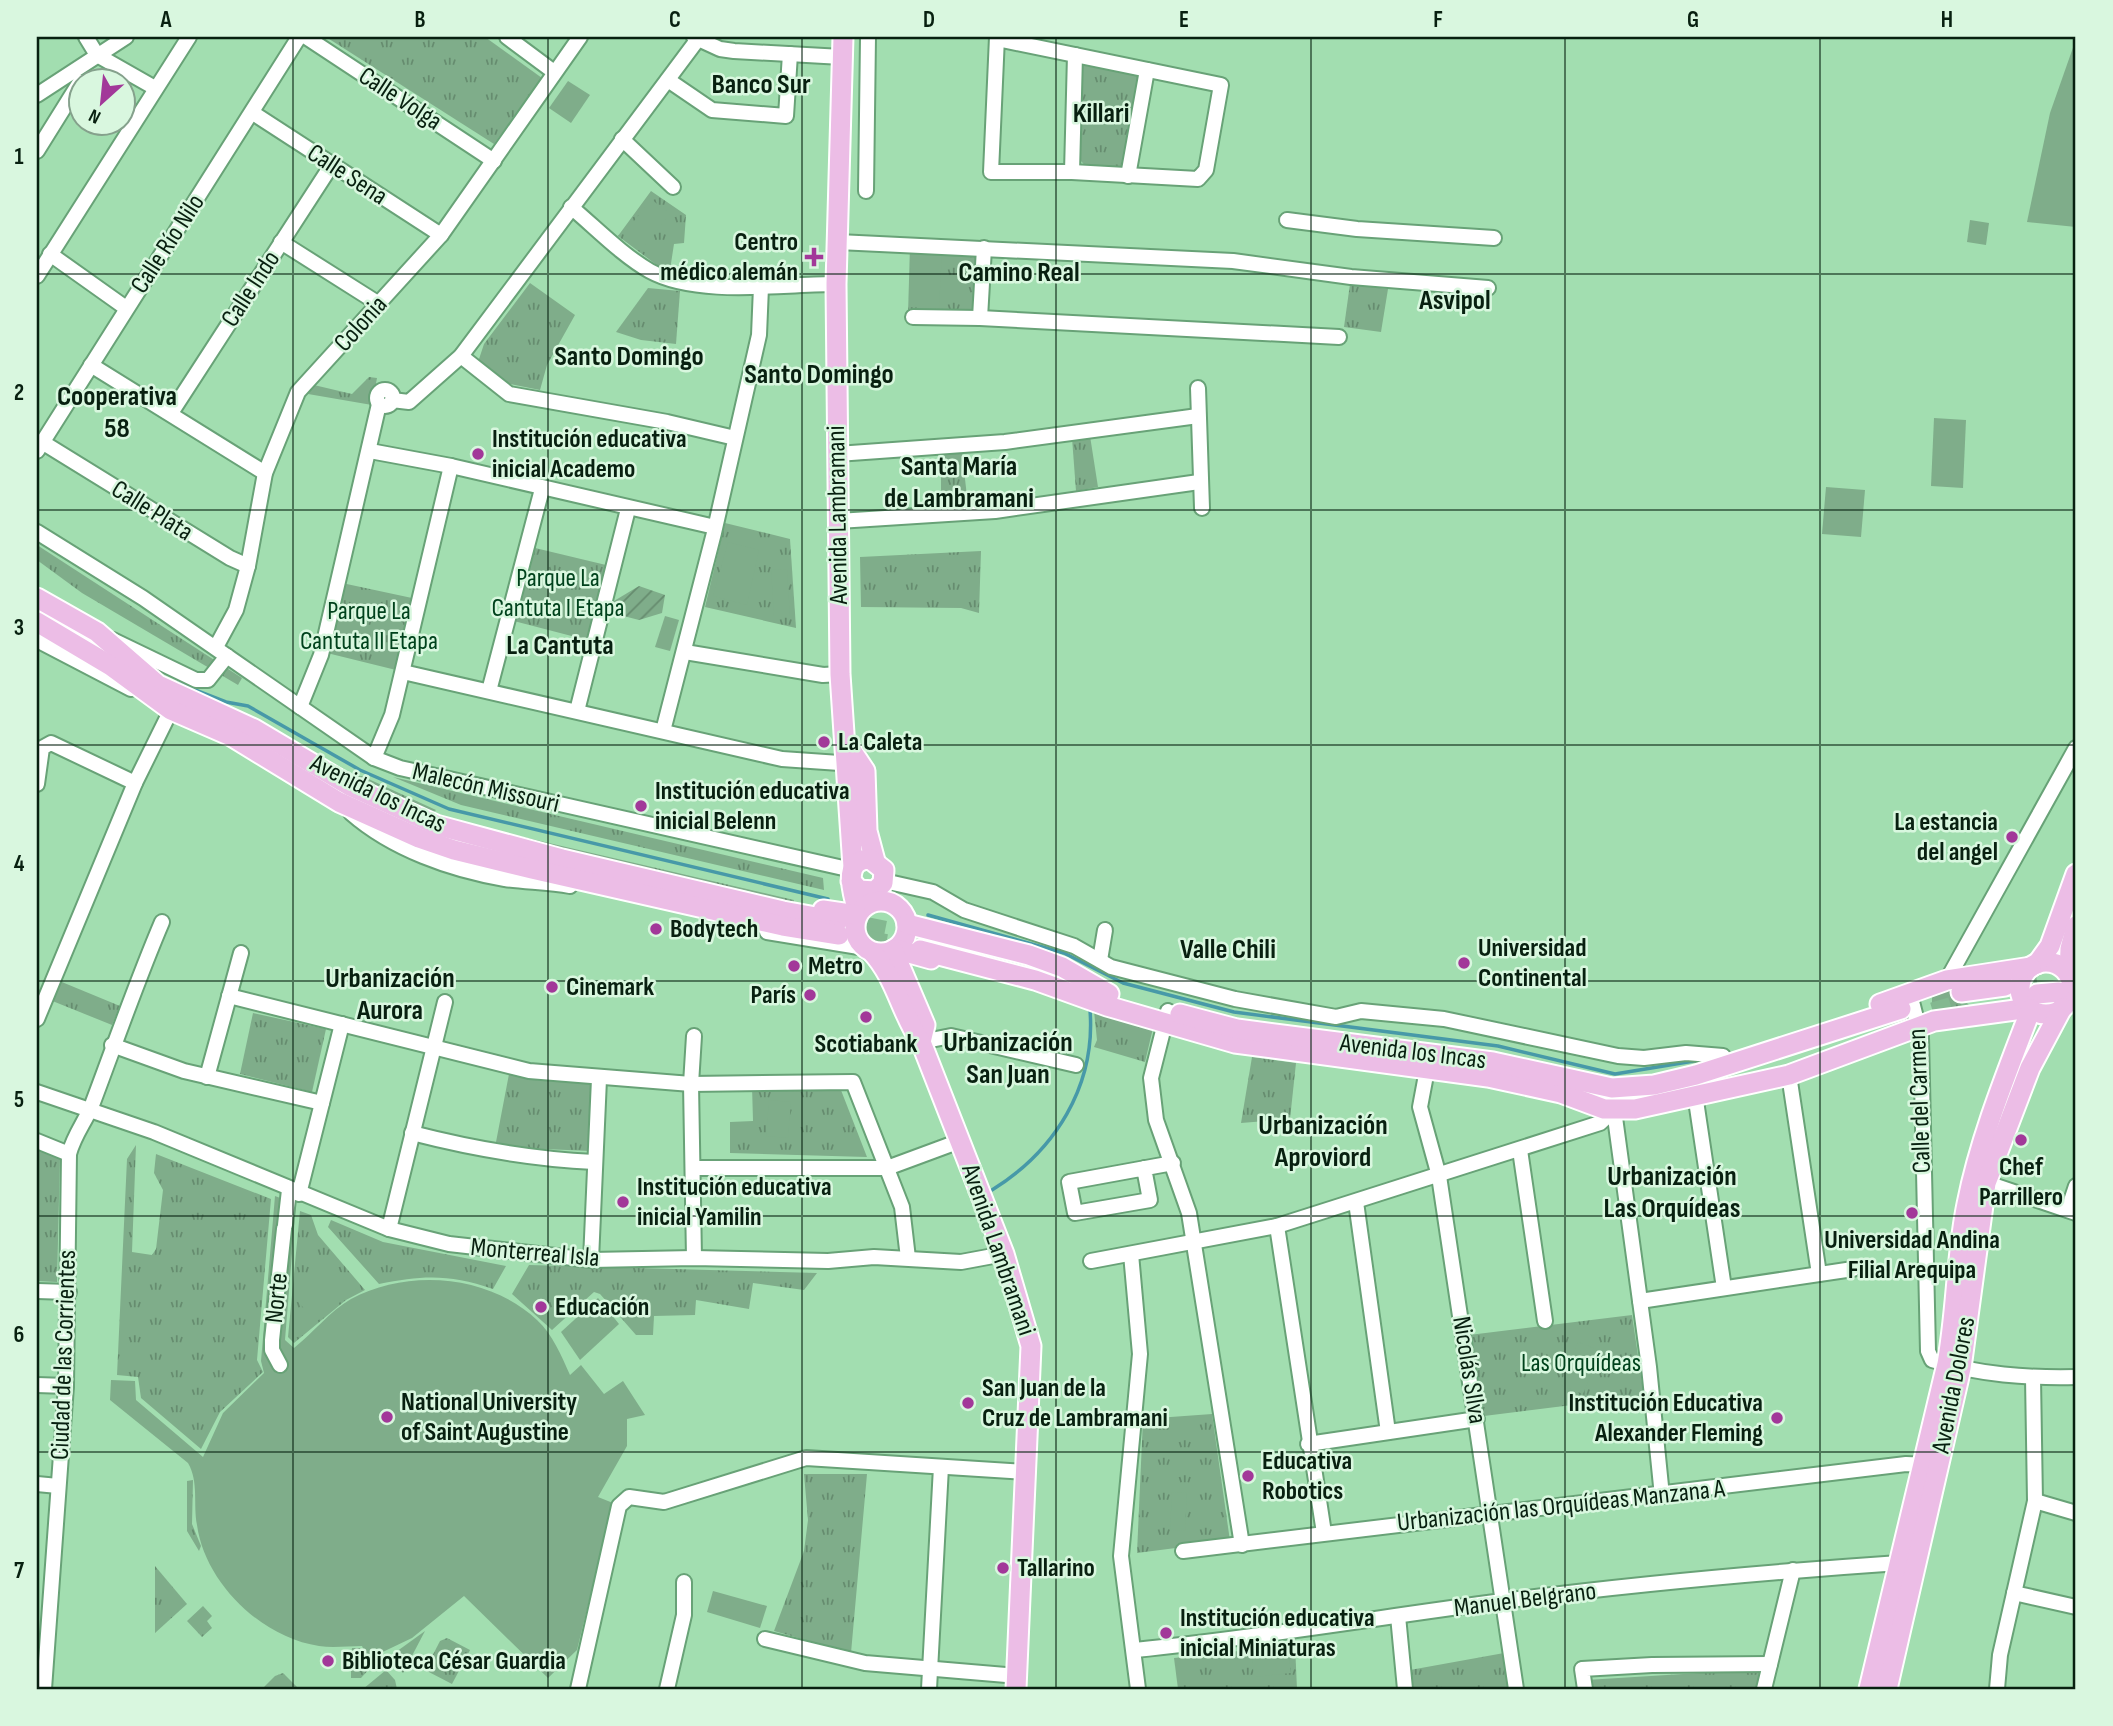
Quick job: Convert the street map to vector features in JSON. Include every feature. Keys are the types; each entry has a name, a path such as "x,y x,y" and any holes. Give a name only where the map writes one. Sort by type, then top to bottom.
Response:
{"main road":[{"name":"Avenida Lambramani","path":"843,37 836,284 840,674 844,741 853,764 852,874 848,921 868,950 886,969 911,1027 921,1041 1004,1254 1031,1346 1018,1685"},
{"name":"Avenida los Incas","path":"37,598 97,632 158,685 254,729 350,786 396,807 459,832 677,886 848,921"},
{"name":"Avenida los Incas","path":"37,622 111,666 171,710 231,736 340,802 438,846 783,926 848,921"},
{"name":"Avenida Lambramani","path":"853,764 865,771 867,831 883,880"},
{"path":"868,950 894,949 905,938 907,924 902,910 883,880 865,859 852,874 864,893 875,891 883,880"},
{"path":"533,869 562,884"},
{"name":"Avenida Dolores","path":"1887,1689 1907,1565 1954,1366 1980,1180 2034,987 2076,874"},
{"path":"848,921 868,903 883,880"},
{"path":"907,924 1051,963 1108,1000"},
{"path":"2050,946 2075,932"},
{"name":"Avenida Dolores","path":"1980,1180 2064,995 2075,932"},
{"name":"Avenida Lambramani","path":"894,949 916,953 925,1025 921,1041"},
{"name":"Avenida los Incas","path":"916,953 1044,970 1108,1000 1167,1017 1235,1043 1308,1046 1428,1061 1555,1083 1632,1087 1669,1082 1909,1012 1971,1014 2034,987"},
{"path":"2044,961 2058,965 2064,995 2047,1013 2034,987 2044,961"},
{"name":"Avenida los Incas","path":"1695,1094 1959,991 2034,987"},
{"name":"Avenida los Incas","path":"1959,991 2006,992"},
{"name":"Avenida los Incas","path":"1555,1083 1614,1110 1635,1110 1695,1094 1789,1075 1909,1012"},
{"path":"1669,1082 1723,1056 1909,1012"},
{"path":"1632,1087 1628,1097 1635,1110"},
{"name":"Avenida Dolores","path":"1869,1689 1907,1565"}],"street":[{"path":"86,37 97,55 155,88"},
{"path":"37,95 127,37"},
{"path":"37,276 189,37"},
{"name":"Calle Río Nilo","path":"39,447 299,37"},
{"name":"Calle Volga","path":"306,37 494,161"},
{"path":"507,37 554,72"},
{"name":"Colonia","path":"97,632 196,680 208,680 222,651 236,610 248,566 265,473 298,392 441,235 580,37"},
{"path":"769,52 770,37"},
{"path":"866,191 868,37"},
{"path":"300,707 321,655 370,451 386,402 410,402 461,356 668,80 696,38 720,49 842,57"},
{"path":"997,38 1075,55 1221,85 1206,170 1198,179 1072,172 991,172 997,38"},
{"path":"668,80 712,110 786,116 790,54"},
{"path":"90,66 97,55"},
{"path":"1072,172 1075,55"},
{"path":"1128,176 1147,70"},
{"path":"37,151 66,105"},
{"name":"Calle Sena","path":"253,113 441,235"},
{"path":"622,139 673,187"},
{"name":"Calle Indo","path":"171,413 331,166"},
{"path":"571,207 651,272 687,284 761,287 836,284"},
{"path":"1287,220 1357,229 1494,239"},
{"path":"281,242 379,304"},
{"path":"838,242 1233,261 1351,277 1488,288"},
{"path":"979,318 984,248"},
{"path":"50,254 126,308"},
{"path":"663,731 685,652 759,335 761,287"},
{"path":"913,317 1339,337"},
{"path":"461,356 509,394 667,422 735,438"},
{"path":"91,365 265,473"},
{"path":"1198,388 1199,482 1202,508"},
{"path":"838,454 1005,442 1198,416"},
{"name":"Calle Plata","path":"39,447 58,452 230,558 248,566"},
{"path":"370,451 452,466 628,509 715,527"},
{"path":"374,758 392,715 452,466"},
{"path":"838,521 995,511 1199,482"},
{"path":"489,691 542,489"},
{"path":"577,711 628,509"},
{"name":"Malecón Missouri","path":"37,532 222,651 374,758 400,768 832,867 852,874"},
{"path":"37,590 71,610 97,632"},
{"name":"Avenida los Incas","path":"37,640 171,710"},
{"path":"685,652 823,675 840,674"},
{"path":"403,672 782,760 853,764"},
{"path":"37,1019 135,783 171,710"},
{"path":"37,784 42,748 51,743 135,783"},
{"path":"1959,991 2076,748"},
{"name":"Avenida los Incas","path":"340,802 373,830 424,856 505,879 562,884 793,938 868,950"},
{"path":"883,880 933,892 964,910 1048,936 1138,975 1235,999 1336,1017 1361,1011 1444,1019 1618,1056 1644,1058 1686,1053 1723,1056"},
{"name":"Ciudad de las Corrientes","path":"44,1689 41,1673 44,1579 58,1486 66,1386 69,1154 73,1140 90,1109 112,1045 162,922"},
{"path":"1100,960 1105,930"},
{"path":"206,1077 241,953"},
{"path":"229,996 529,1071 598,1079 691,1084 853,1082 902,1207 908,1258"},
{"path":"389,1229 445,1002"},
{"name":"Calle del Carmen","path":"1909,1012 1927,1339 1932,1360 1954,1366"},
{"path":"1167,1017 1152,1078 1156,1120 1189,1213 1241,1545"},
{"name":"Norte","path":"280,1365 272,1350 272,1340 284,1227 322,1102 342,1024"},
{"path":"694,1036 691,1084 694,1258"},
{"path":"921,1041 951,1036 1076,1065"},
{"path":"112,1045 206,1077 322,1102"},
{"name":"Nicolás SIlva","path":"1428,1061 1420,1107 1439,1176 1516,1689"},
{"path":"1789,1075 1819,1274"},
{"path":"592,1260 598,1079"},
{"name":"Monterreal Isla","path":"37,1092 154,1132 389,1229 449,1244 592,1260 694,1258 828,1261 874,1257 961,1262 1004,1254"},
{"path":"1695,1094 1724,1287"},
{"path":"1091,1261 1277,1226 1600,1123 1614,1110"},
{"path":"1614,1110 1640,1301 1662,1496"},
{"path":"412,1133 517,1157 594,1162"},
{"path":"694,1168 887,1168 960,1140"},
{"path":"37,1141 69,1154"},
{"path":"1520,1150 1545,1321"},
{"path":"1144,1168 1150,1200 1075,1213 1069,1182 1144,1168 1173,1163"},
{"path":"1980,1180 2072,1211 2076,1186"},
{"path":"1356,1202 1388,1432"},
{"path":"1277,1226 1308,1444 1324,1532"},
{"path":"1131,1254 1140,1354 1121,1556 1138,1689"},
{"path":"1640,1301 1853,1269"},
{"path":"37,1292 69,1292"},
{"path":"1954,1366 2033,1378 2076,1377"},
{"path":"1997,1689 2000,1654 2035,1501 2033,1378"},
{"path":"37,1385 66,1386"},
{"path":"1308,1444 1477,1419"},
{"path":"578,1689 618,1506 625,1499 664,1502 798,1458 1027,1472"},
{"name":"Urbanización las Orquídeas Manzana A","path":"1183,1551 1489,1513 1930,1465"},
{"path":"929,1689 942,1468"},
{"path":"37,1484 58,1486"},
{"path":"2035,1501 2076,1513"},
{"name":"Manuel Belgrano","path":"1135,1650 1504,1601 1793,1570 1907,1565"},
{"path":"1764,1689 1793,1570"},
{"path":"667,1689 684,1615 684,1581"},
{"path":"2014,1592 2076,1607"},
{"path":"1398,1616 1405,1689"},
{"path":"765,1639 855,1662 930,1670 1018,1685"},
{"path":"1585,1689 1583,1669 1653,1665 1770,1664"}],"green space":[{"path":"326,37 485,37 542,78 494,144"},
{"path":"2076,39 2076,227 2027,222 2050,113"},
{"path":"1081,65 1138,75 1123,172 1090,171 1080,160"},
{"path":"568,81 590,95 571,123 549,108"},
{"path":"651,191 686,215 684,243 674,244 670,270 658,266 618,236"},
{"path":"651,199 670,214 645,245 627,230"},
{"path":"1970,220 1989,223 1986,245 1967,242"},
{"path":"910,246 977,249 973,316 908,314"},
{"path":"911,249 942,251 939,309 909,307"},
{"path":"530,283 575,315 547,365 540,390 510,384 478,362 484,344"},
{"path":"1350,284 1388,289 1381,332 1344,327"},
{"path":"648,288 680,291 676,344 641,340 616,332"},
{"path":"369,377 377,378 372,405 308,394 314,385 352,394"},
{"path":"1934,418 1966,420 1963,488 1931,486"},
{"path":"1090,436 1098,487 1076,491 1072,438"},
{"path":"962,453 968,505 941,507 941,454"},
{"path":"1826,487 1865,490 1861,537 1822,534"},
{"path":"725,523 790,539 796,628 705,607"},
{"path":"728,542 759,550 747,605 713,596"},
{"path":"37,545 242,678 238,685 82,593 37,560"},
{"name":"Parque La Cantuta I Etapa","path":"531,547 606,565 587,640 510,620"},
{"path":"981,551 979,613 961,608 861,607 860,557"},
{"path":"787,569 790,616 774,616 771,570"},
{"name":"Parque La Cantuta II Etapa","path":"342,583 412,598 396,670 327,653"},
{"path":"639,586 665,595 662,613 639,620 612,613 614,601"},
{"path":"665,616 679,620 670,651 655,647"},
{"path":"362,776 436,810 433,813 348,777"},
{"path":"393,777 823,878 824,890 461,805"},
{"path":"471,825 794,900 793,904 744,890 697,883 470,832"},
{"path":"57,980 120,1006 112,1025 50,1000"},
{"path":"1966,984 1961,1000 1974,1008 1932,1007 1932,997"},
{"path":"1094,1011 1153,1028 1145,1062 1094,1047 1097,1040"},
{"path":"253,1013 326,1029 312,1092 240,1074"},
{"path":"1252,1057 1296,1063 1290,1119 1241,1123"},
{"path":"509,1074 536,1080 591,1084 591,1151 519,1148 496,1142"},
{"path":"839,1085 867,1157 730,1153 730,1122 753,1121 752,1086"},
{"path":"769,1100 791,1102 788,1138 766,1136"},
{"path":"136,1145 132,1252 152,1255 156,1249 163,1190 154,1173 156,1154 271,1199 257,1360 263,1372 220,1412 201,1449 141,1398 138,1377 117,1375 127,1159"},
{"path":"37,1147 60,1157 57,1282 37,1281"},
{"path":"275,1196 296,1204 285,1340 294,1348 343,1304 374,1289 423,1280 472,1285 496,1293 537,1320 552,1339 570,1375 581,1365 604,1394 623,1381 645,1415 627,1419 627,1446 598,1497 613,1503 577,1650 548,1678 464,1596 412,1638 368,1659 362,1646 324,1647 298,1641 277,1632 240,1604 224,1587 211,1567 202,1547 197,1525 193,1478 188,1463 110,1400 111,1380 135,1381 136,1400 203,1457 223,1413 264,1373 261,1361"},
{"path":"300,1211 311,1215 318,1235 365,1290 346,1300 294,1343 288,1337"},
{"path":"331,1220 383,1242 506,1266 493,1289 436,1277 379,1284 328,1227"},
{"path":"333,1264 356,1289 316,1322 293,1296"},
{"path":"529,1265 817,1273 804,1290 753,1283 749,1309 696,1300 695,1315 654,1316 653,1335 636,1335 600,1294 594,1292 552,1330 512,1294"},
{"path":"598,1298 619,1324 580,1360 561,1332"},
{"name":"Las Orquídeas","path":"1632,1315 1644,1396 1484,1416 1469,1335"},
{"path":"1578,1342 1601,1351 1583,1394 1560,1385"},
{"path":"1212,1414 1230,1541 1137,1553 1143,1419"},
{"path":"804,1474 867,1474 851,1653 774,1631 804,1551 808,1520"},
{"path":"193,1480 192,1524 201,1546 199,1551 187,1531 187,1481"},
{"path":"1172,1492 1187,1493 1185,1531 1170,1530"},
{"path":"155,1566 187,1604 155,1633"},
{"path":"713,1591 767,1606 760,1628 707,1612"},
{"path":"203,1606 212,1616 207,1621 212,1628 202,1637 187,1621"},
{"path":"425,1631 403,1673 389,1657"},
{"path":"447,1638 470,1650 452,1684 425,1670 440,1641"},
{"path":"1295,1645 1297,1689 1178,1689 1174,1658"},
{"path":"352,1648 360,1648 367,1662 371,1661 372,1666 361,1678 351,1678 351,1670 346,1670 346,1658 351,1657"},
{"path":"1504,1653 1510,1689 1413,1689 1410,1670"},
{"path":"1289,1655 1291,1673 1254,1677 1252,1659"},
{"path":"1764,1669 1760,1689 1586,1689 1586,1680"},
{"path":"386,1670 395,1680 397,1689 363,1689"},
{"path":"283,1673 299,1689 262,1689 275,1676"}],"waterway":[{"path":"177,683 226,702 248,706 360,770 449,809 828,899"},
{"path":"928,915 1064,953 1123,983 1234,1012 1498,1046 1615,1074 1700,1060"},
{"path":"992,1190 1035,1156 1067,1114 1086,1065 1090,1010"}],"tunnel":[{"path":"838,921 924,938"},
{"path":"839,935 910,948"},
{"path":"2005,986 2037,982"},
{"path":"2059,992 2076,991"},
{"path":"1905,1020 1967,1002"}],"place":[{"name":"Centro médico alemán","path":"814,257"},
{"name":"Institución educativa inicial Academo","path":"478,454"},
{"name":"La Caleta","path":"824,742"},
{"name":"Institución educativa inicial Belenn","path":"641,806"},
{"name":"La estancia del angel","path":"2012,837"},
{"name":"Bodytech","path":"656,929"},
{"name":"Universidad Continental","path":"1464,963"},
{"name":"Metro","path":"794,966"},
{"name":"Cinemark","path":"552,987"},
{"name":"París","path":"810,995"},
{"name":"Scotiabank","path":"866,1017"},
{"name":"Chef Parrillero","path":"2021,1140"},
{"name":"Institución educativa inicial Yamilin","path":"623,1202"},
{"name":"Universidad Andina Filial Arequipa","path":"1912,1213"},
{"name":"Educación","path":"541,1307"},
{"name":"San Juan de la Cruz de Lambramani","path":"968,1403"},
{"name":"National University of Saint Augustine","path":"387,1417"},
{"name":"Institución Educativa Alexander Fleming","path":"1777,1418"},
{"name":"Educativa Robotics","path":"1248,1476"},
{"name":"Tallarino","path":"1003,1568"},
{"name":"Institución educativa inicial Miniaturas","path":"1166,1633"},
{"name":"Biblioteca César Guardia","path":"328,1661"}],"district":[{"name":"Banco Sur","path":"761,84"},
{"name":"Killari","path":"1101,113"},
{"name":"Camino Real","path":"1019,272"},
{"name":"Asvipol","path":"1455,300"},
{"name":"Santo Domingo","path":"629,356"},
{"name":"Santo Domingo","path":"819,374"},
{"name":"Cooperativa 58","path":"117,412"},
{"name":"Santa María de Lambramani","path":"959,482"},
{"name":"La Cantuta","path":"560,645"},
{"name":"Valle Chili","path":"1228,949"},
{"name":"Urbanización Aurora","path":"390,994"},
{"name":"Urbanización San Juan","path":"1008,1058"},
{"name":"Urbanización Aproviord","path":"1323,1141"},
{"name":"Urbanización Las Orquídeas","path":"1672,1192"}]}
